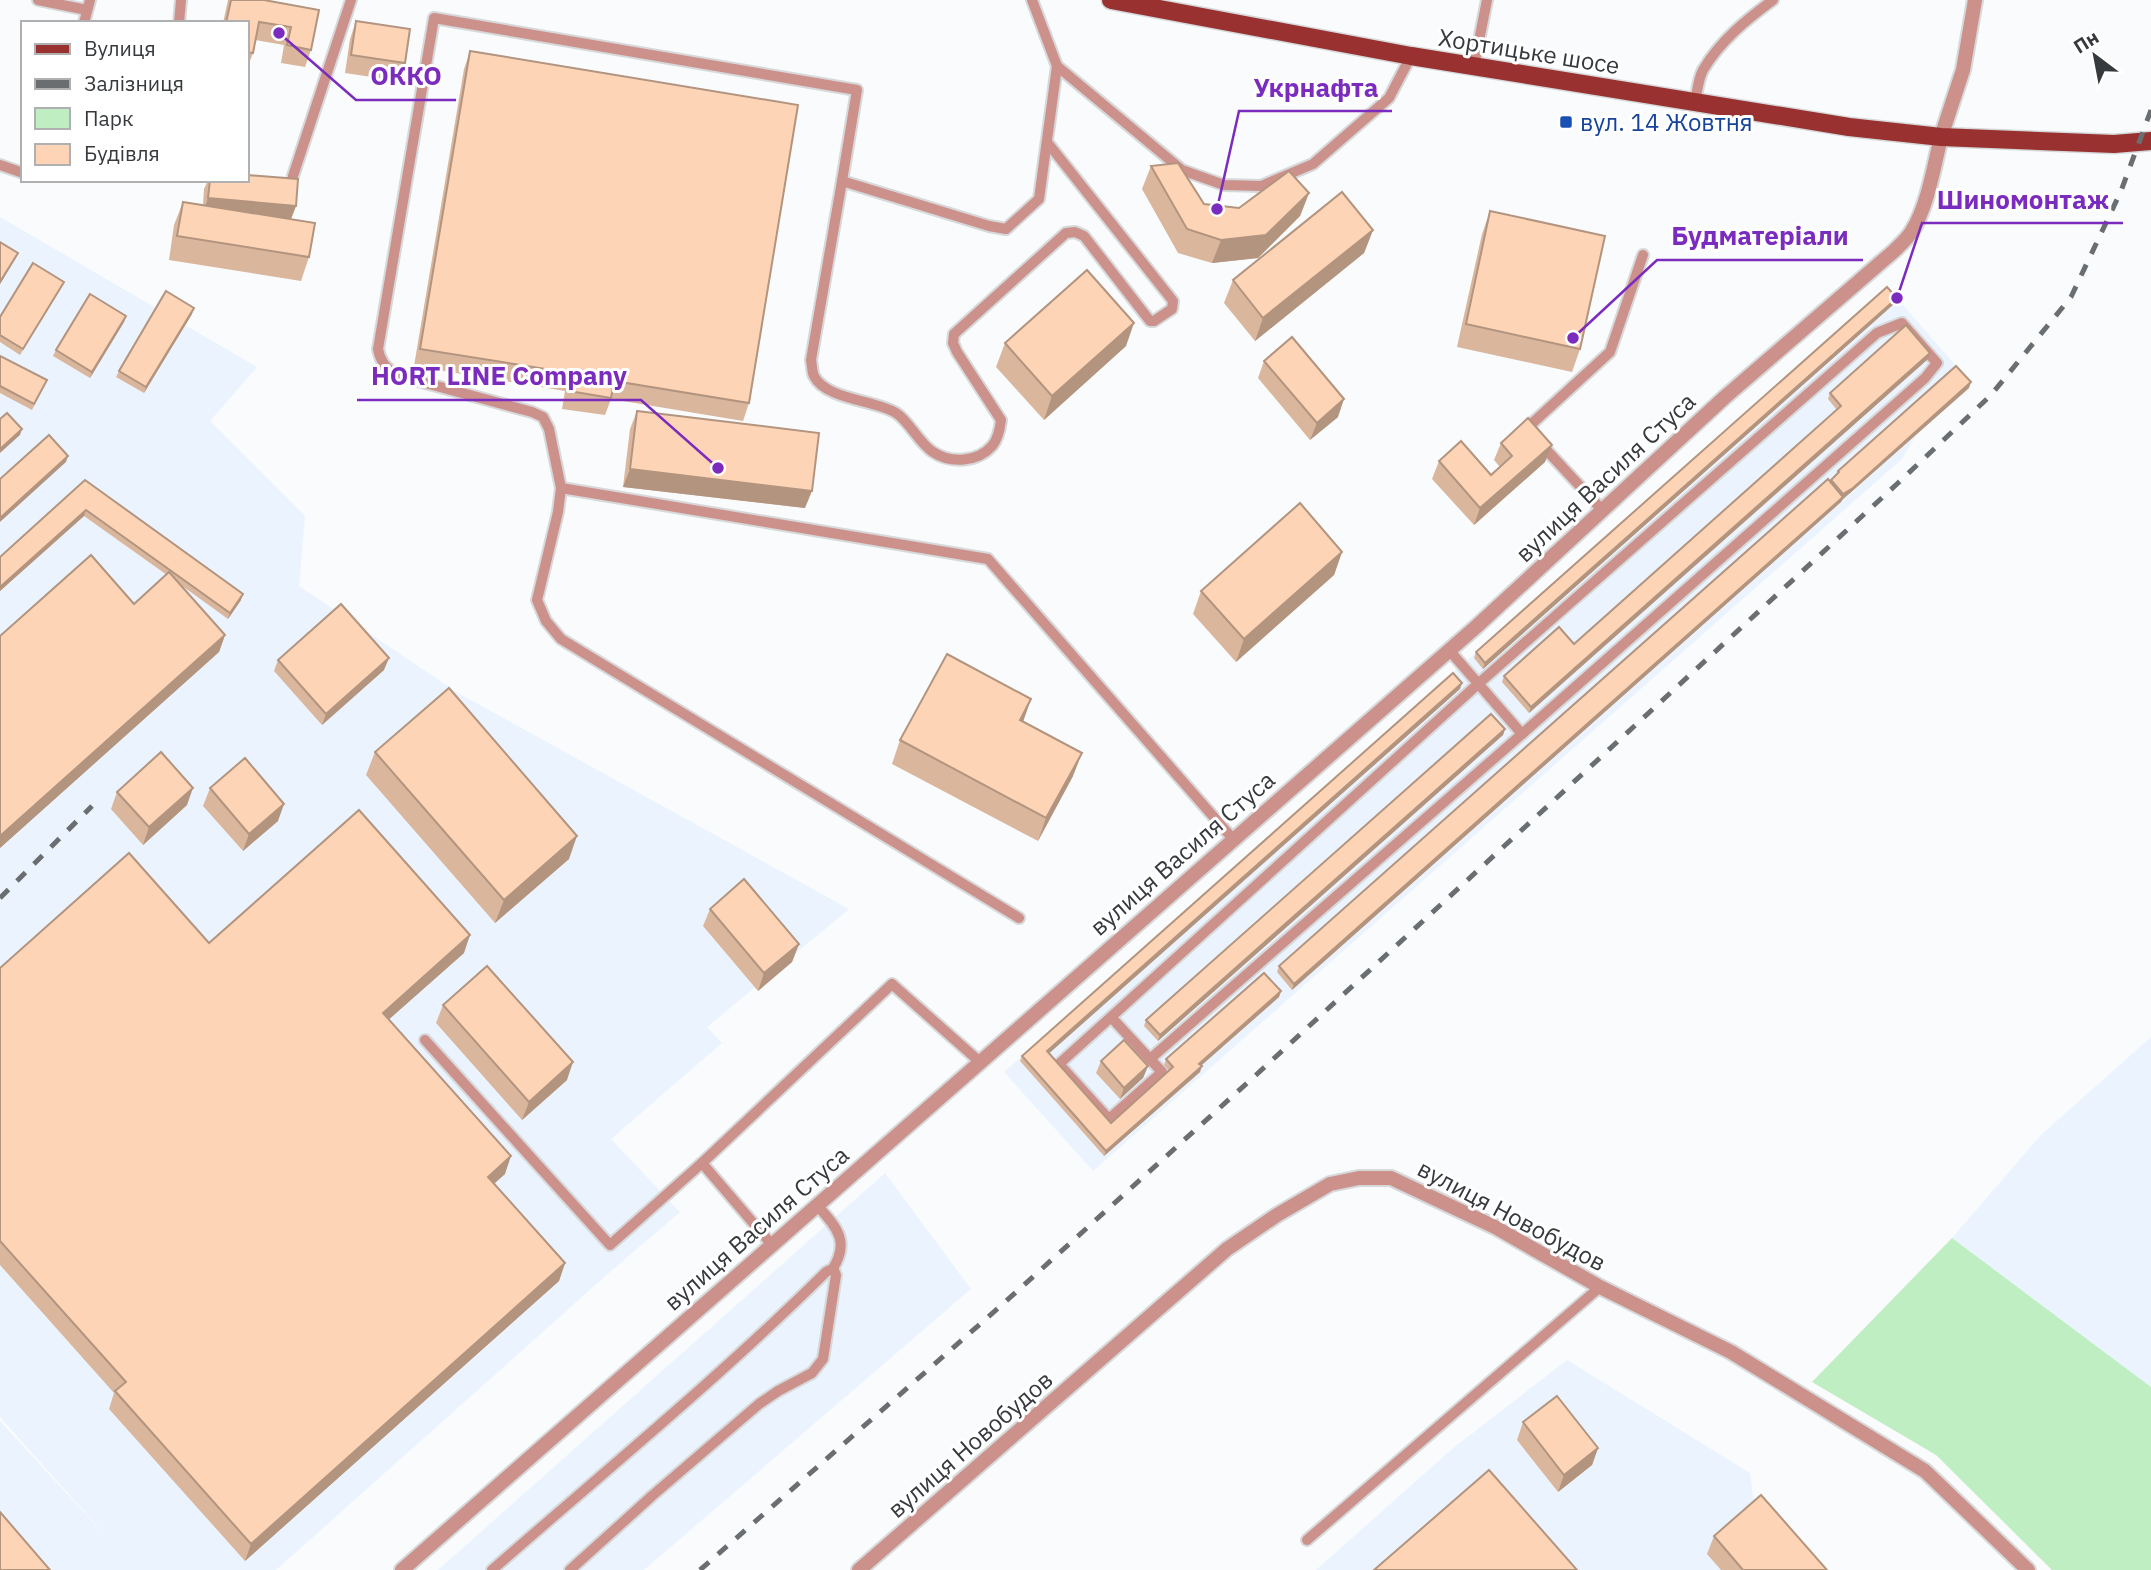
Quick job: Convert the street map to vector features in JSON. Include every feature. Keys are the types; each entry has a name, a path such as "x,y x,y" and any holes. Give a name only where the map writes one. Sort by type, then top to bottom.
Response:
{"main road":[{"name":"Хортицьке шосе","path":"1111,0 1152,3 1410,56 1849,127 1941,137 2114,145 2151,141"}],"street":[{"name":"вулиця Василя Стуса","path":"402,1570 1449,650 1725,397 1894,251 1911,233 1933,175 1941,137 1963,70 1975,0"},
{"name":"вулиця Новобудов","path":"859,1570 1227,1249 1277,1215 1331,1184 1359,1178 1391,1178 1495,1227 1600,1287 1731,1352 1925,1471 2028,1570"}],"lane":[{"path":"38,0 89,5"},
{"path":"179,21 181,0"},
{"path":"293,176 351,0"},
{"path":"842,181 1006,229 1039,199 1056,66 1032,0"},
{"path":"1474,66 1487,0"},
{"path":"1695,103 1701,72 1732,33 1773,0"},
{"path":"1019,918 561,639 546,621 537,600 561,488 549,429 543,417 396,375 389,371 380,358 378,349 434,18 857,90 811,360 814,376 824,388 897,413 918,439 934,453 952,459 974,459 992,446 999,435 1001,420 957,352 953,343 954,334 1066,233 1075,232 1084,236 1150,321 1154,321 1174,306 1173,301 1047,142"},
{"path":"1056,66 1182,170 1224,185 1261,186 1312,164 1389,98 1410,56"},
{"path":"0,165 21,172"},
{"path":"1602,510 1526,429 1610,352 1643,255"},
{"path":"1111,1017 1162,1072 1109,1119 1059,1064 1478,684 1877,333 1902,323 1937,363 1926,378 1150,1059"},
{"path":"561,488 988,559 1233,839"},
{"path":"1449,650 1522,734"},
{"path":"425,1040 610,1245 892,985 980,1062"},
{"path":"702,1163 772,1245"},
{"path":"492,1570 742,1351 826,1272 832,1270 841,1250 841,1238 817,1205"},
{"path":"570,1570 758,1404 812,1373 823,1359 836,1275 832,1270"},
{"path":"1307,1540 1600,1287"}],"shaded area":[{"path":"0,217 257,367 210,421 305,516 299,586 458,693 849,909 707,1027 722,1043 611,1139 680,1212 276,1570 0,1570 0,1421 113,1544 0,1417"},
{"path":"1887,287 1957,367 1902,459 1093,1171 1004,1072"},
{"path":"2151,1037 2151,1387 1952,1238 2041,1135"},
{"path":"885,1173 971,1289 644,1570 438,1570"},
{"path":"1567,1360 1750,1473 1755,1512 1805,1570 1316,1570 1452,1449"}],"green space":[{"path":"1952,1238 2151,1387 2151,1570 2052,1570 1936,1455 1812,1382"}],"building":[{"path":"231,0 264,0 319,10 311,50 287,45 291,27 259,22 253,53 248,52 248,21 226,21"},
{"path":"356,21 410,29 405,63 351,55"},
{"path":"470,51 798,105 749,403 614,381 611,398 569,391 571,373 420,349"},
{"path":"1178,163 1204,204 1239,208 1289,171 1309,193 1266,235 1221,240 1187,229 1151,166"},
{"path":"248,175 298,179 296,206 208,198 210,182 248,182"},
{"path":"1342,192 1373,230 1263,318 1233,280"},
{"path":"183,202 315,223 309,257 177,236"},
{"path":"1490,211 1605,236 1580,349 1466,324"},
{"path":"0,242 18,253 0,282"},
{"path":"33,263 64,282 23,349 0,335 0,317"},
{"path":"1087,270 1134,323 1052,396 1005,343"},
{"path":"1887,287 1897,298 1485,663 1476,652"},
{"path":"166,291 194,308 146,387 119,371"},
{"path":"90,294 126,316 92,372 56,350"},
{"path":"1906,325 1930,353 1531,707 1504,676 1559,627 1574,644 1841,406 1830,393"},
{"path":"1292,337 1344,399 1317,423 1264,361"},
{"path":"0,356 47,380 34,404 0,386"},
{"path":"1956,366 1971,382 1843,494 1831,480 1838,471"},
{"path":"637,411 819,433 812,491 630,469"},
{"path":"7,413 22,429 0,449 0,419"},
{"path":"1528,418 1552,445 1480,508 1439,461 1461,441 1491,475 1512,456 1501,443"},
{"path":"49,435 68,456 0,518 0,479"},
{"path":"1828,479 1843,497 1294,984 1279,966"},
{"path":"85,480 243,594 230,613 86,510 0,587 0,557"},
{"path":"1300,503 1342,552 1244,639 1201,591"},
{"path":"91,555 134,604 169,572 225,635 0,836 0,636"},
{"path":"341,604 389,658 326,714 278,660"},
{"path":"947,654 1031,699 1020,720 1082,753 1046,818 900,740"},
{"path":"1453,673 1462,683 1047,1051 1111,1123 1173,1067 1166,1059 1264,973 1281,991 1106,1151 1022,1056"},
{"path":"449,688 577,836 504,900 375,752"},
{"path":"1491,714 1505,729 1160,1035 1146,1020"},
{"path":"161,752 193,788 149,827 117,792"},
{"path":"245,758 284,804 249,834 210,788"},
{"path":"359,810 470,935 383,1013 511,1156 488,1177 565,1263 251,1544 115,1391 126,1382 0,1241 0,968 129,853 209,943"},
{"path":"744,879 799,944 764,973 710,909"},
{"path":"487,966 573,1062 529,1102 443,1005"},
{"path":"1124,1040 1148,1066 1124,1088 1101,1061"},
{"path":"1557,1396 1598,1448 1564,1475 1523,1422"},
{"path":"1489,1470 1577,1570 1374,1570"},
{"path":"1761,1495 1827,1570 1743,1570 1714,1536"},
{"path":"0,1512 50,1570 0,1570"}],"railway":[{"path":"700,1570 1004,1303 1256,1075 1991,395 2071,297 2121,191 2151,110"},
{"path":"0,898 92,806"}],"place":[{"name":"ОККО","path":"279,33"},
{"name":"вул. 14 Жовтня","path":"1566,122"},
{"name":"Укрнафта","path":"1217,209"},
{"name":"Шиномонтаж","path":"1897,298"},
{"name":"Будматеріали","path":"1573,338"},
{"name":"HORT LINE Company","path":"718,468"}]}
